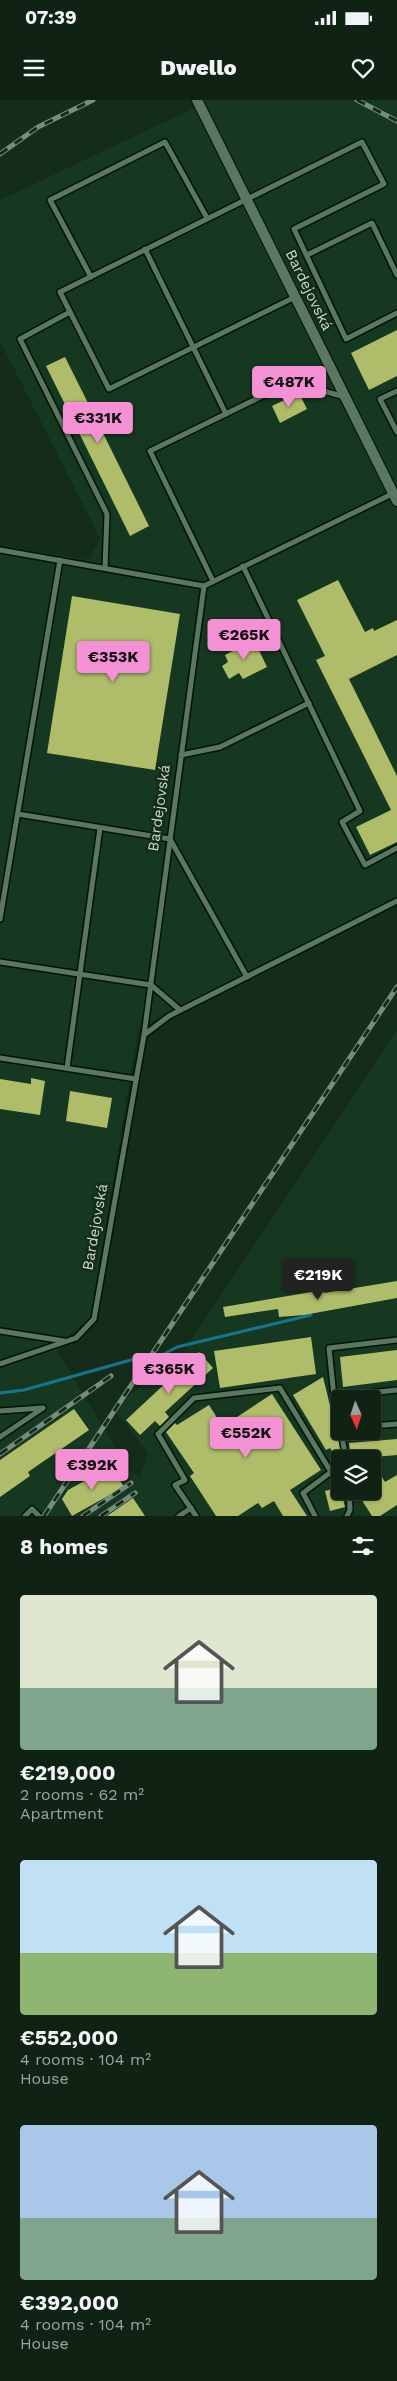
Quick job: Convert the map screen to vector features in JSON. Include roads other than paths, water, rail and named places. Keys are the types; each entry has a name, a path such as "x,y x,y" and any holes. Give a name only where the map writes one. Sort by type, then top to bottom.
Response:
{"street":[{"name":"Bardejovská","path":"197,100 396,495"}],"lane":[{"path":"91,276 50,200 165,142 206,218"},
{"path":"295,297 108,389 60,292 362,142 384,184 294,229 346,339 397,313"},
{"path":"307,255 372,223 397,275"},
{"path":"145,249 226,414"},
{"path":"70,312 20,339 107,514 106,568"},
{"path":"213,581 150,451 291,382 345,397"},
{"path":"397,391 380,399 397,432"},
{"name":"Bardejovská","path":"0,1364 76,1338 94,1319 144,1035 204,586 396,495"},
{"path":"0,550 204,586"},
{"path":"0,919 60,560"},
{"path":"243,566 360,811 342,822 365,864 397,848"},
{"path":"181,754 220,747 309,703"},
{"path":"18,814 170,839 247,977"},
{"path":"67,1068 100,828"},
{"path":"144,1035 180,1010 397,901"},
{"path":"0,962 151,985 180,1010"},
{"path":"0,1058 136,1079"},
{"path":"0,1331 66,1341"},
{"path":"333,1390 329,1348 397,1340"},
{"path":"196,1516 175,1485 186,1480 158,1434 194,1398 280,1388 331,1472 303,1493 315,1516"},
{"path":"381,1392 397,1390"},
{"path":"0,1411 43,1408 0,1438"},
{"path":"381,1425 397,1424"},
{"path":"347,1516 350,1510 349,1500"},
{"path":"179,1516 190,1508"},
{"path":"25,1516 32,1509 39,1516"}],"waterway":[{"path":"162,1355 177,1347 311,1315"},
{"path":"0,1393 24,1390 138,1358"}],"railway":[{"path":"0,154 38,127 93,100"},
{"path":"357,100 397,121"},
{"path":"44,1516 397,987"},
{"path":"0,1454 111,1376"},
{"path":"83,1516 131,1483"},
{"path":"101,1516 135,1493"}]}
